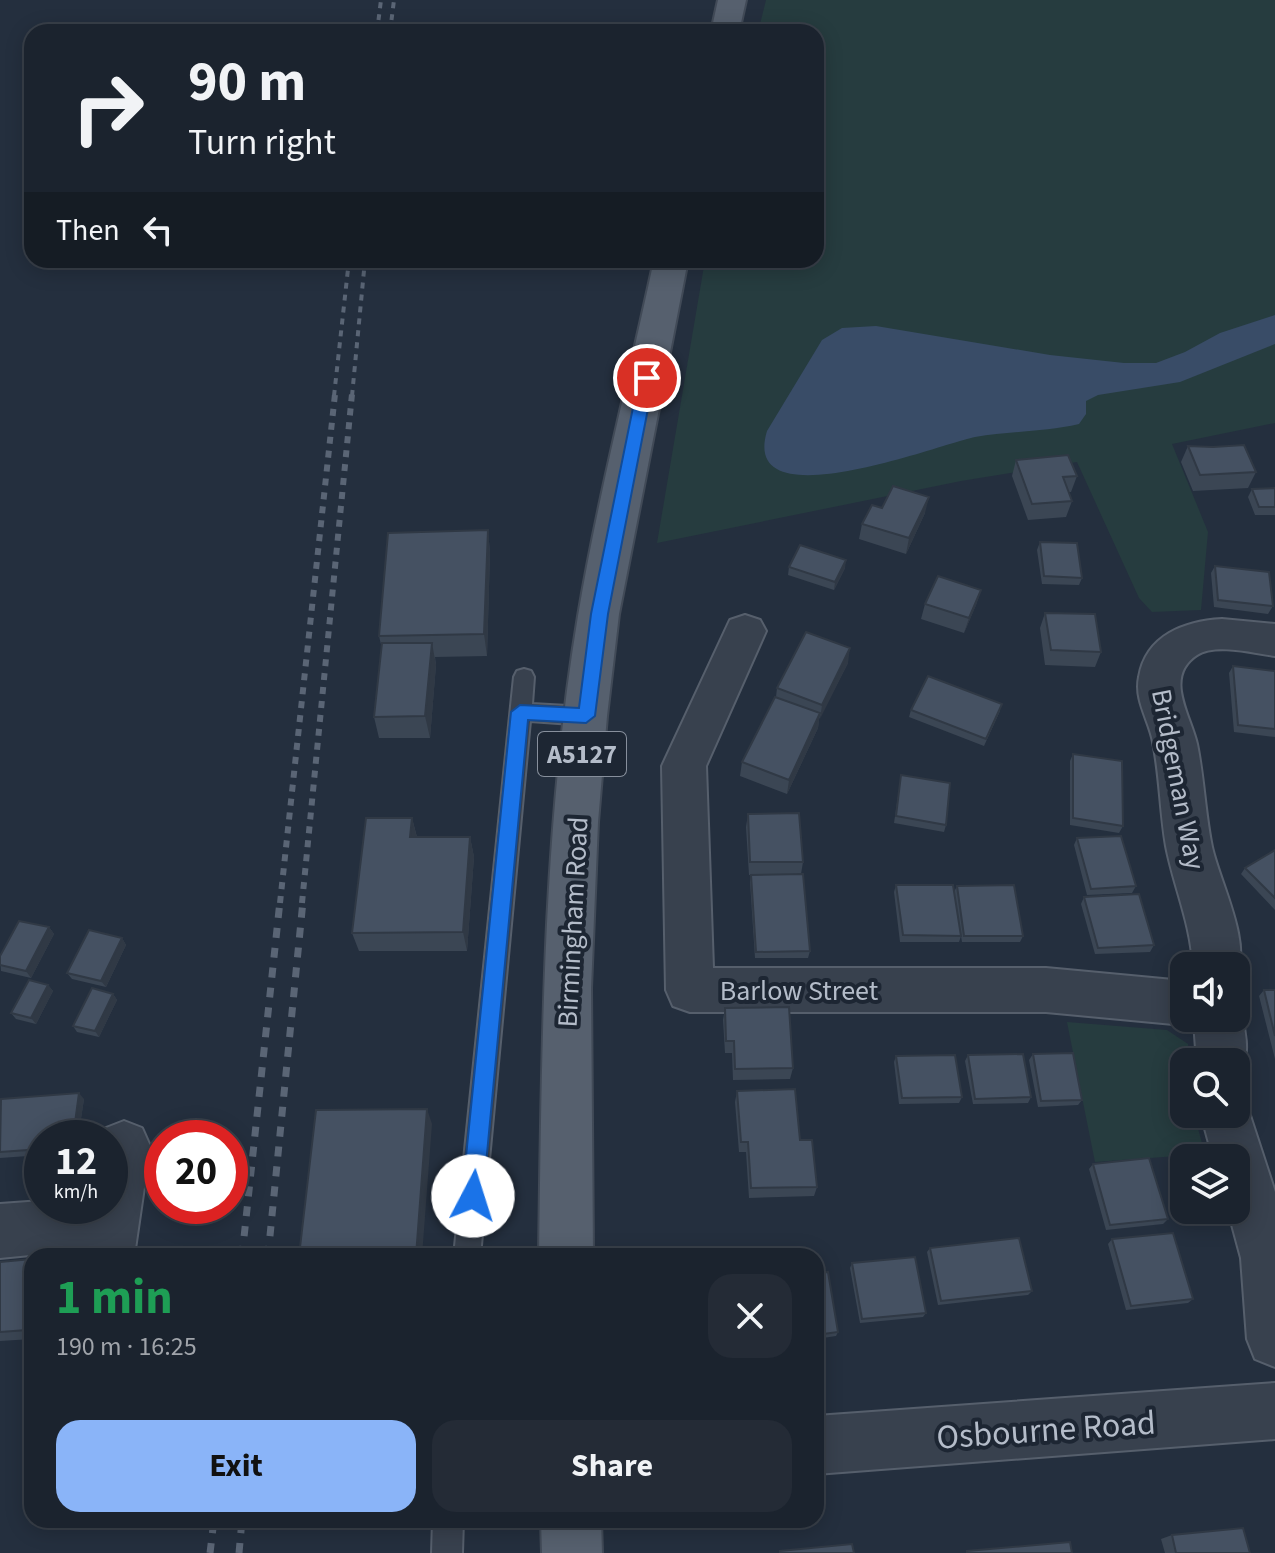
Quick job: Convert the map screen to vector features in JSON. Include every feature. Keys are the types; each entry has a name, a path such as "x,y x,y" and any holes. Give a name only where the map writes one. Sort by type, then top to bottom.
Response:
{"main road":[{"path":"727,24 732,0"},
{"name":"Birmingham Road","path":"566,1248 567,988 576,822 586,716 599,614 669,268"},
{"path":"571,1528 572,1553"}],"street":[{"name":"Barlow Street","path":"745,631 684,766 690,990 1046,990 1170,1002"},
{"name":"Bridgeman Way","path":"1215,952 1190,847 1175,740 1159,692 1159,679 1167,658 1176,648 1190,641 1229,635 1275,640"},
{"path":"1230,1128 1268,1258 1274,1319"},
{"path":"0,1231 109,1238"},
{"name":"Osbourne Road","path":"824,1444 1275,1411"}],"lane":[{"path":"468,1248 524,677"},
{"path":"520,712 586,716"},
{"path":"447,1553 448,1528"}],"green space":[{"path":"766,0 1275,0 1275,423 1172,444 1208,532 1201,610 1152,612 1139,598 1077,462 961,481 657,543 704,268 824,268 824,24 760,24"},
{"path":"1067,1022 1167,1030 1188,1044 1188,1048 1170,1048 1170,1128 1198,1128 1202,1144 1170,1144 1170,1157 1095,1162"}],"water":[{"path":"1275,315 1275,344 1180,382 1098,395 1086,401 1086,414 1079,424 975,437 886,462 811,475 783,472 766,458 767,431 822,340 842,328 876,326 1050,355 1124,363 1156,363 1220,333"}],"building":[{"path":"1244,445 1256,472 1200,475 1188,446 1213,447"},
{"path":"1068,455 1077,476 1063,477 1072,501 1032,504 1016,460"},
{"path":"893,486 929,497 909,538 862,524 872,505 882,508"},
{"path":"1275,488 1275,507 1259,507 1252,489"},
{"path":"488,530 484,634 379,636 388,533"},
{"path":"1040,542 1077,543 1082,578 1044,576"},
{"path":"800,545 846,560 835,582 789,567"},
{"path":"1215,566 1269,572 1273,606 1218,600"},
{"path":"938,576 981,590 969,618 925,604"},
{"path":"1045,613 1095,614 1101,652 1051,650"},
{"path":"806,632 850,648 822,705 777,688"},
{"path":"382,643 432,643 425,716 374,717"},
{"path":"1233,666 1275,671 1275,729 1238,725"},
{"path":"928,676 1002,704 986,739 911,710"},
{"path":"775,697 820,713 789,780 742,762"},
{"path":"1073,754 1122,761 1123,826 1073,818"},
{"path":"901,775 950,783 946,825 896,816"},
{"path":"799,813 803,862 750,862 748,814"},
{"path":"366,818 412,818 410,837 470,837 463,932 352,933"},
{"path":"1121,836 1136,886 1091,889 1077,838"},
{"path":"1275,850 1275,898 1245,868"},
{"path":"803,874 810,951 756,952 751,875"},
{"path":"896,885 953,885 961,936 903,935"},
{"path":"1014,885 1023,936 964,936 957,886"},
{"path":"1139,894 1154,945 1098,948 1084,897"},
{"path":"19,921 49,927 26,971 0,965 0,956"},
{"path":"89,930 122,938 101,981 67,973"},
{"path":"29,980 48,985 31,1018 11,1013"},
{"path":"92,988 113,994 95,1031 73,1026"},
{"path":"1264,990 1275,990 1275,1036"},
{"path":"789,1007 793,1068 735,1069 734,1041 726,1041 725,1008"},
{"path":"1073,1053 1082,1100 1041,1101 1033,1054"},
{"path":"1023,1054 1031,1097 975,1099 968,1055"},
{"path":"955,1055 962,1097 902,1098 896,1056"},
{"path":"795,1089 800,1140 812,1140 817,1187 751,1188 748,1142 741,1142 737,1091"},
{"path":"79,1093 75,1120 24,1120 24,1150 0,1152 1,1099"},
{"path":"427,1109 417,1248 300,1248 316,1110"},
{"path":"1149,1158 1168,1219 1110,1225 1093,1164"},
{"path":"1173,1233 1193,1299 1131,1306 1112,1239"},
{"path":"1019,1238 1032,1291 941,1301 930,1248"},
{"path":"915,1257 926,1313 862,1319 852,1263"},
{"path":"24,1260 24,1330 0,1332 0,1262"},
{"path":"828,1272 838,1332 824,1334 824,1273"},
{"path":"1243,1528 1250,1553 1176,1553 1172,1535"},
{"path":"1070,1542 1072,1553 967,1553 967,1551"},
{"path":"852,1544 854,1553 780,1553 780,1551"}],"railway":[{"path":"378,24 381,0"},
{"path":"391,24 394,0"},
{"path":"334,396 348,268"},
{"path":"352,396 364,268"},
{"path":"280,903 335,394"},
{"path":"302,903 352,394"},
{"path":"243,1248 280,901"},
{"path":"269,1248 303,901"},
{"path":"210,1553 213,1528"},
{"path":"239,1553 241,1528"}],"route":[{"path":"473,1196 520,712 586,716 599,614 647,378"}]}
